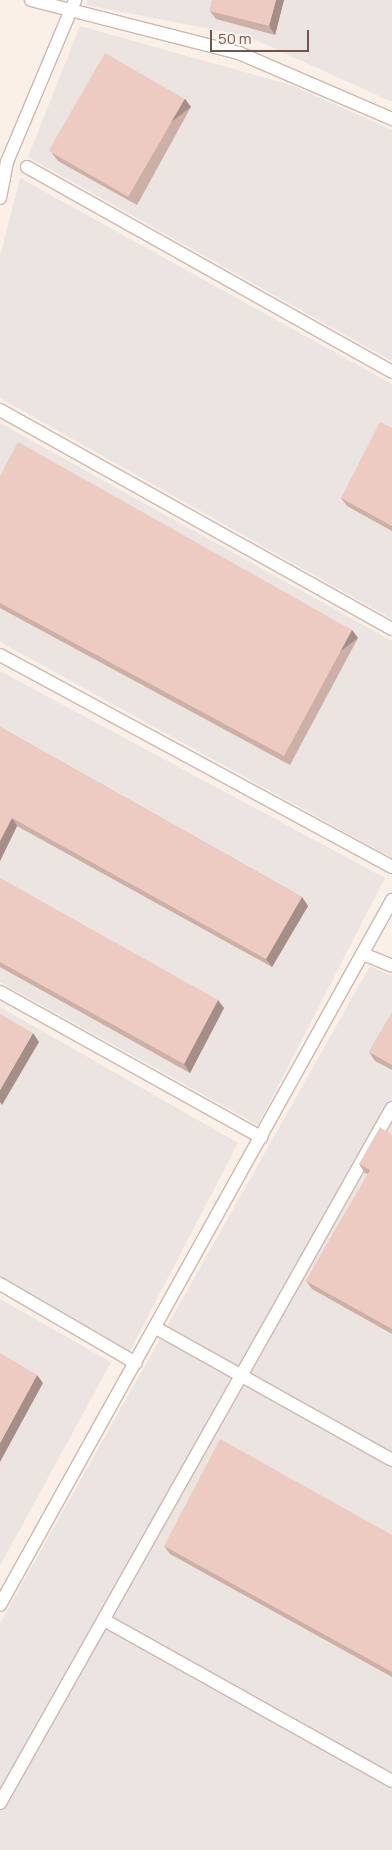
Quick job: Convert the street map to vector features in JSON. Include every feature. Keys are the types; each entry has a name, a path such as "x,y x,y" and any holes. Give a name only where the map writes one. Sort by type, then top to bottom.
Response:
{"street":[{"path":"31,0 73,6 239,53 392,119"},
{"path":"0,198 7,162 73,6"},
{"path":"27,168 392,372"},
{"path":"0,410 392,629"},
{"path":"0,655 392,867"},
{"path":"0,1606 392,900"},
{"path":"363,954 392,966"},
{"path":"0,992 261,1137"},
{"path":"0,1803 392,1108"},
{"path":"0,1284 136,1363"},
{"path":"156,1328 392,1460"},
{"path":"104,1620 392,1781"}],"shaded area":[{"path":"87,0 392,0 392,102 247,36 86,5"},
{"path":"80,26 291,85 392,130 392,361 28,157"},
{"path":"20,178 392,384 392,619 0,398 0,256"},
{"path":"0,423 392,641 392,858 0,642"},
{"path":"0,671 385,878 258,1125 0,982"},
{"path":"370,966 392,976 392,1850 0,1850 0,1623"},
{"path":"0,1007 238,1143 130,1351 0,1276"},
{"path":"0,1299 111,1362 0,1566"}],"building":[{"path":"212,0 276,0 269,26 210,11"},
{"path":"105,53 185,99 128,197 49,151"},
{"path":"380,422 392,428 392,526 341,498"},
{"path":"18,442 352,630 284,756 0,603 0,476"},
{"path":"0,727 302,897 266,959 12,818 0,841"},
{"path":"0,878 218,1000 184,1064 0,962"},
{"path":"392,1013 392,1065 369,1052"},
{"path":"0,1014 33,1033 0,1090"},
{"path":"380,1127 392,1135 392,1329 306,1281 370,1170 359,1164"},
{"path":"0,1353 37,1375 0,1443"},
{"path":"220,1439 392,1535 392,1672 164,1546"}]}
